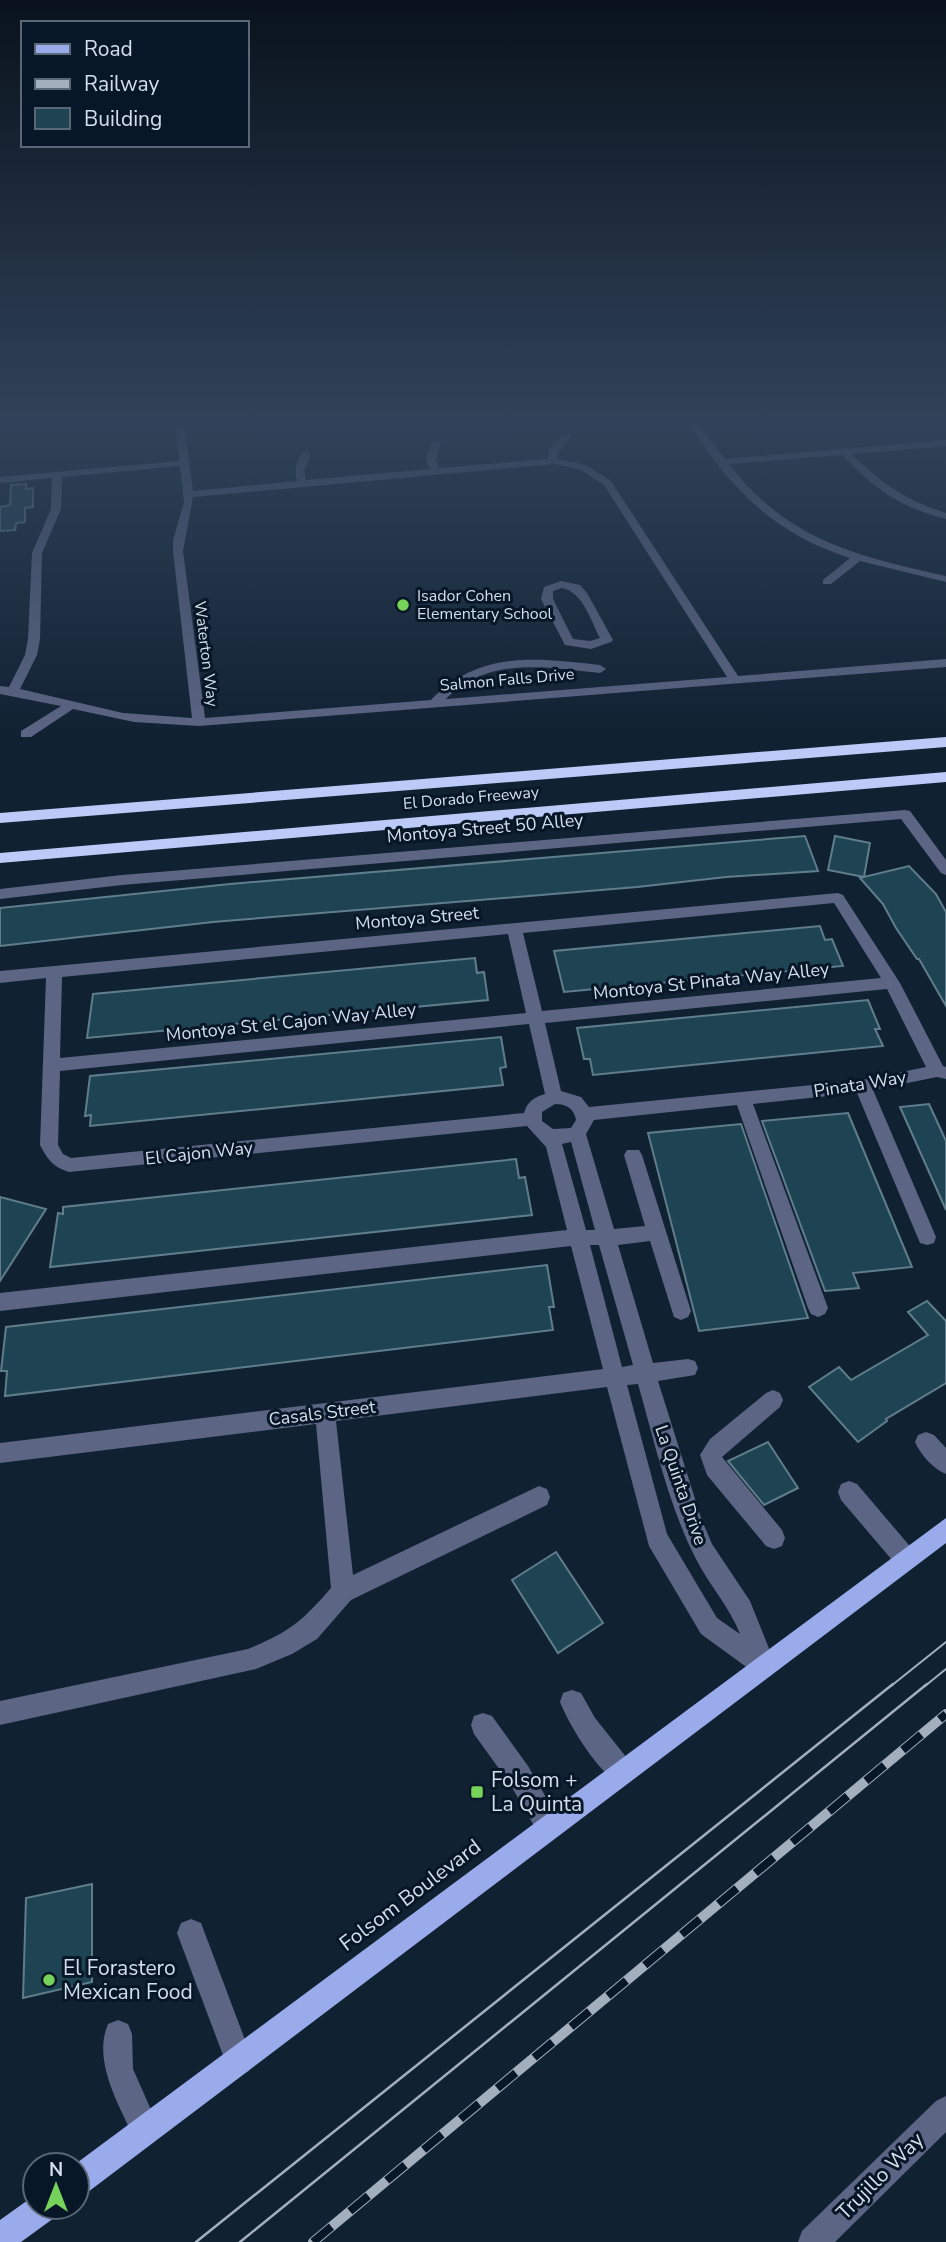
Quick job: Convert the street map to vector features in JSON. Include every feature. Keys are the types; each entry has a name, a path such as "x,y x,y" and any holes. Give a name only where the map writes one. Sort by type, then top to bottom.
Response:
{"highway":[{"name":"El Dorado Freeway","path":"0,818 946,742"},
{"name":"El Dorado Freeway","path":"0,858 946,776"}],"main road":[{"name":"Folsom Boulevard","path":"91,2170 946,1529"},
{"path":"0,2239 24,2221"}],"street":[{"path":"6,690 30,664 34,649 35,562 45,529"},
{"name":"Waterton Way","path":"181,529 178,551 199,722"},
{"path":"638,529 735,680"},
{"path":"794,529 859,556 946,579"},
{"path":"827,582 859,556"},
{"path":"561,584 576,587 583,595 607,640 591,645 569,642 547,599 548,589 561,584"},
{"path":"591,645 607,690"},
{"name":"Salmon Falls Drive","path":"6,690 44,695 132,719 199,722 946,663"},
{"path":"434,704 447,687 463,677 497,666 550,664 600,669"},
{"path":"26,734 72,704"},
{"name":"Montoya Street 50 Alley","path":"0,894 122,880 905,814 946,870"},
{"name":"Montoya Street","path":"0,977 838,898"},
{"name":"Pinata Way","path":"581,1124 743,1099 863,1086 942,1072 892,983 838,898"},
{"path":"514,928 554,1097"},
{"name":"El Cajon Way","path":"54,971 49,1144 57,1159 69,1165 531,1119"},
{"name":"Montoya St Pinata Way Alley","path":"534,1018 892,983"},
{"name":"Montoya St el Cajon Way Alley","path":"52,1065 534,1018"},
{"path":"863,1086 927,1237"},
{"path":"554,1097 574,1101 581,1124 561,1138 539,1131 531,1119 534,1107 546,1098 554,1097"},
{"path":"743,1099 818,1308"},
{"name":"La Quinta Drive","path":"581,1124 606,1238 690,1519 704,1552 742,1609 764,1666"},
{"name":"La Quinta Drive","path":"548,1136 554,1145 657,1538 709,1626 764,1666"},
{"path":"633,1155 681,1311"},
{"path":"0,1302 577,1238 606,1238 657,1232"},
{"name":"Casals Street","path":"0,1453 688,1368"},
{"path":"773,1400 711,1455 715,1468 774,1538"},
{"path":"325,1413 343,1592"},
{"path":"926,1442 946,1464"},
{"path":"849,1492 906,1559"},
{"path":"0,1713 248,1661 284,1646 309,1631 343,1592 539,1497"},
{"path":"572,1702 586,1727 622,1772"},
{"path":"483,1726 519,1775 549,1827"},
{"path":"191,1933 239,2061"},
{"path":"118,2034 119,2069 145,2130"},
{"name":"Trujillo Way","path":"813,2242 946,2111"}],"building":[{"path":"805,836 818,871 213,922 0,946 0,908 230,884"},
{"path":"835,836 870,843 864,877 828,870"},
{"path":"909,866 936,894 946,912 946,1006 883,904 860,878"},
{"path":"820,926 825,940 832,939 843,966 564,992 554,951"},
{"path":"475,958 477,973 484,972 488,1000 87,1038 93,994"},
{"path":"868,1000 880,1029 875,1029 883,1046 593,1075 590,1059 584,1059 577,1028"},
{"path":"501,1037 506,1067 500,1068 503,1085 90,1126 91,1115 85,1116 90,1076"},
{"path":"929,1104 946,1141 946,1210 900,1107"},
{"path":"848,1113 912,1267 853,1273 859,1288 825,1291 762,1121"},
{"path":"741,1124 808,1318 699,1331 648,1133"},
{"path":"516,1159 519,1178 525,1177 532,1215 50,1267 58,1213 63,1214 63,1207"},
{"path":"0,1197 46,1209 0,1281"},
{"path":"547,1265 554,1307 549,1307 553,1330 5,1396 7,1371 1,1371 6,1327"},
{"path":"927,1301 946,1321 946,1383 886,1419 887,1421 858,1442 809,1387 839,1367 851,1380 928,1335 908,1312"},
{"path":"768,1442 798,1488 764,1505 728,1461"},
{"path":"556,1552 603,1623 558,1653 512,1580"},
{"path":"92,1884 92,1982 23,1998 26,1898"}],"tram line":[{"path":"891,1686 946,1642"},
{"path":"925,1686 946,1669"},
{"path":"196,2242 893,1684"},
{"path":"240,2242 927,1684"}],"railway":[{"path":"313,2242 946,1714"}],"place":[{"name":"Isador Cohen Elementary School","path":"403,605"},
{"name":"Folsom + La Quinta","path":"477,1792"},
{"name":"El Forastero Mexican Food","path":"49,1980"}]}
